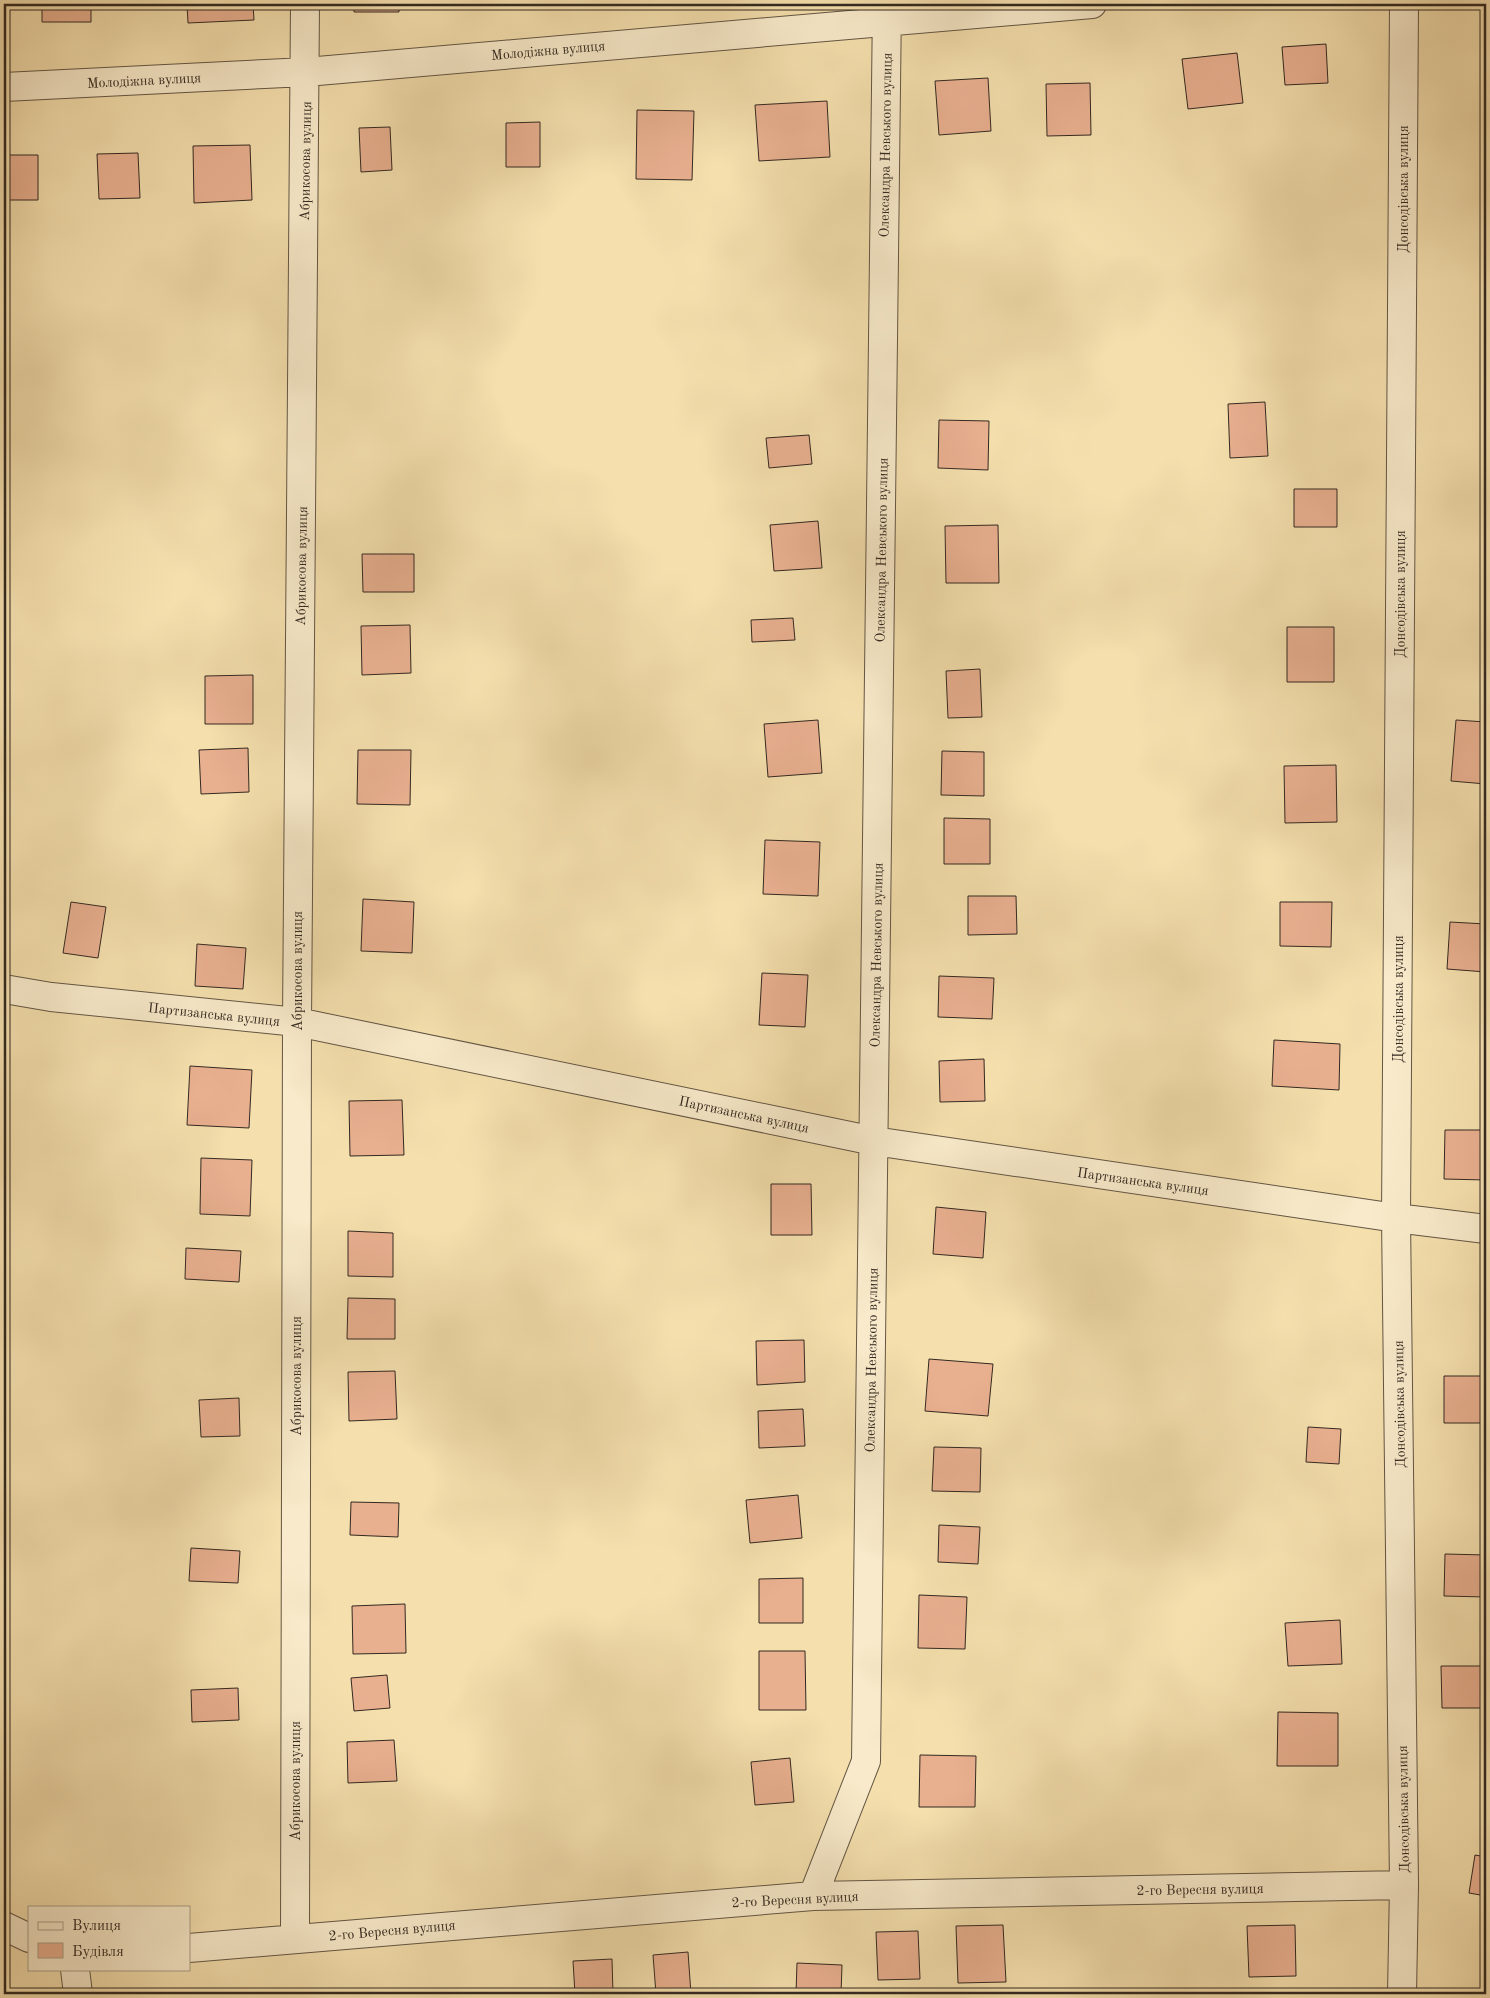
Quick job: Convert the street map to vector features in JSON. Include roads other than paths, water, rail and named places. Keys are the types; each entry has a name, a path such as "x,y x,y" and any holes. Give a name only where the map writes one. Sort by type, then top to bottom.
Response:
{"street":[{"name":"Абрикосова вулиця","path":"295,1938 297,1022 306,72 305,4"},
{"name":"Молодіжна вулиця","path":"4,87 306,72 887,12 1092,4"},
{"name":"Донсодівська вулиця","path":"1402,1994 1404,1885 1396,1218 1404,4"},
{"name":"Олександра Невського вулиця","path":"812,1896 866,1760 887,12"},
{"name":"Партизанська вулиця","path":"4,989 51,998 297,1022 874,1141 1396,1218 1486,1229"},
{"name":"2-го Вересня вулиця","path":"190,1948 812,1896 1404,1885"},
{"path":"4,1926 28,1938"},
{"path":"75,1970 78,1994"}]}
